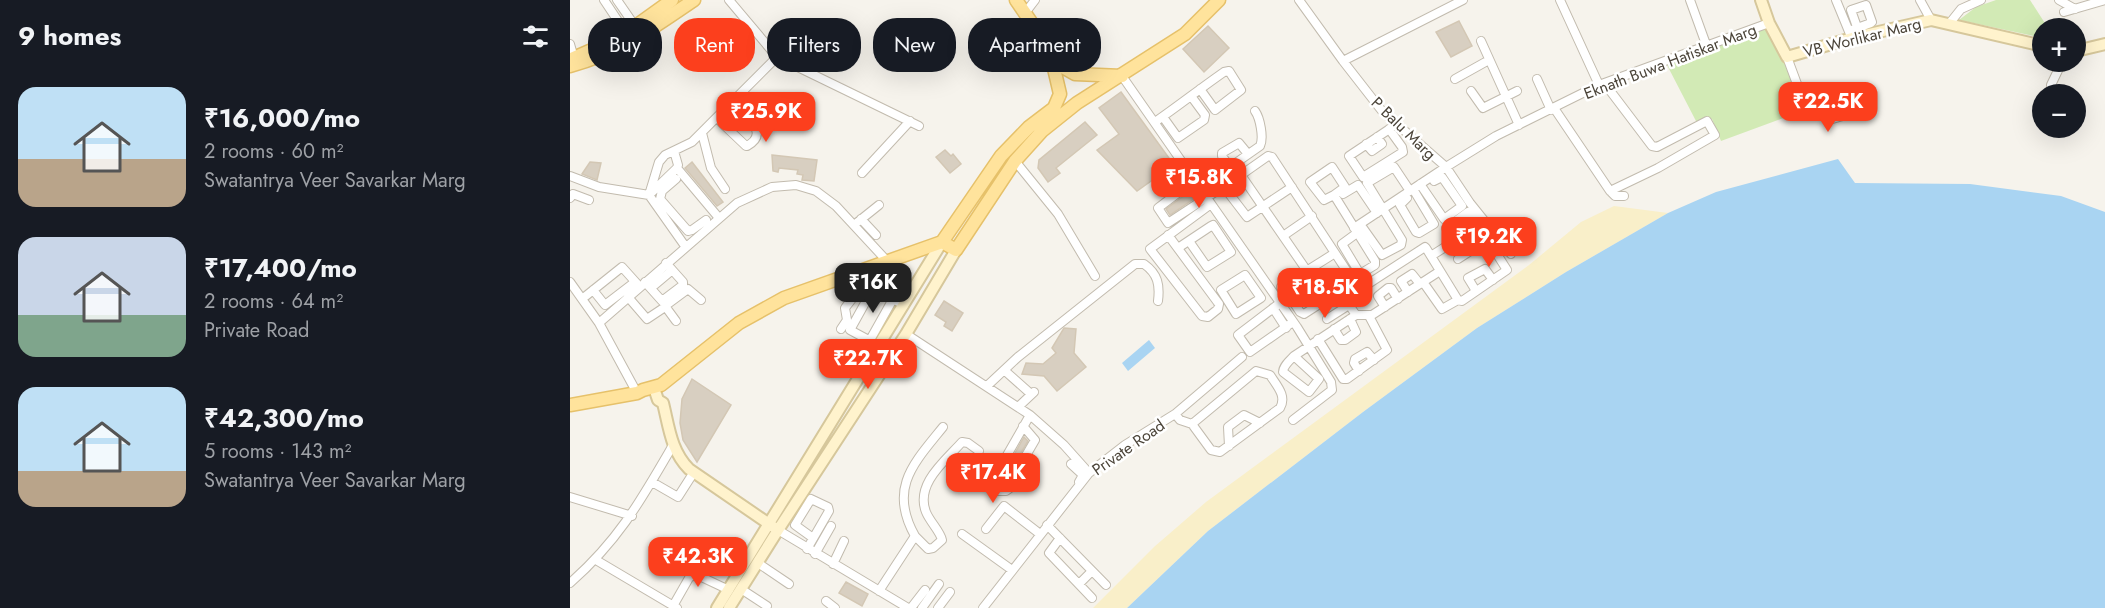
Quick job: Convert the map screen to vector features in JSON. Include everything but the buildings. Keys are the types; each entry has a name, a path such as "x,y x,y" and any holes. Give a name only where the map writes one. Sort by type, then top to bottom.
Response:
{"main road":[{"path":"647,18 672,0"},
{"path":"571,61 591,60 629,44 694,0"},
{"path":"1016,0 1029,18"},
{"path":"717,608 773,527 797,510 956,250 1015,161 1042,132 1077,103 1185,34 1219,0"},
{"path":"1761,0 1769,23 1787,57"},
{"name":"VB Worlikar Marg","path":"1787,57 1850,34 1931,20 2032,43"},
{"path":"2086,49 2105,44"},
{"path":"571,61 588,52"},
{"path":"729,608 758,563 773,527 874,343 904,305 942,242 1001,156 1029,127 1054,108 1060,94 1055,72"},
{"path":"1072,72 1122,76"},
{"path":"570,405 643,390 660,392 674,380 674,376 740,323 784,298 942,242 956,250"},
{"path":"660,392 678,458 694,472 773,527"}],"street":[{"path":"604,0 620,18"},
{"path":"617,0 625,18"},
{"path":"729,0 767,45"},
{"path":"1025,13 1035,0"},
{"name":"P Balu Marg","path":"1299,0 1393,127 1446,166 1481,221 1511,254"},
{"path":"1343,61 1463,0"},
{"path":"1560,0 1602,84 1653,146 1657,147 1707,122 1715,135 1658,168 1610,190"},
{"path":"1690,0 1707,47"},
{"path":"1836,0 1850,34 1857,27"},
{"path":"1920,0 1931,20"},
{"path":"1949,24 1961,9 1981,0"},
{"path":"2059,0 2075,9"},
{"path":"2064,12 2105,0"},
{"name":"Eknath Buwa Hatiskar Marg","path":"1359,228 1446,166 1519,125 1602,84 1769,23"},
{"path":"1481,41 1519,125"},
{"path":"570,44 571,61"},
{"path":"1787,57 1803,100 1820,102 1829,120 1860,111"},
{"path":"1455,79 1490,60"},
{"path":"649,195 658,162 692,142 767,67"},
{"path":"1155,122 1200,89 1227,71 1241,90 1215,110 1200,89"},
{"path":"808,72 920,126"},
{"path":"1122,76 1309,345 1331,382 1332,390 1293,420"},
{"path":"1537,79 1553,109 1610,190 1615,196 1624,196"},
{"path":"1471,91 1482,108 1517,91"},
{"path":"1162,117 1178,138 1204,120 1204,115 1191,96"},
{"path":"717,118 725,126 747,146 752,143 758,132 741,111 725,126"},
{"path":"1200,188 1263,143 1260,118 1255,111"},
{"path":"862,173 910,122"},
{"path":"1393,127 1402,152 1364,178 1348,156 1393,127"},
{"path":"702,133 711,168 725,189"},
{"path":"1230,167 1222,153 1239,143 1248,154"},
{"path":"649,195 660,189 675,175 678,165 674,151"},
{"path":"1168,235 1220,304 1218,309 1208,317 1202,316 1150,251 1151,248 1224,187 1270,156 1351,277 1351,282 1306,314 1301,314 1283,286"},
{"path":"1015,161 1058,214 1095,276"},
{"path":"1335,197 1345,187 1332,167 1310,182 1324,200 1335,197 1358,185 1402,240 1401,245 1382,255 1335,197"},
{"path":"1381,212 1366,184 1369,180 1394,167 1416,189 1443,220 1462,208 1442,176 1416,189 1400,204 1418,233 1434,223 1416,189"},
{"path":"1207,171 1213,179"},
{"path":"675,175 719,218"},
{"path":"1241,175 1327,300"},
{"path":"570,176 599,187 649,195 669,216 689,231 719,218 743,199 760,191 783,185 796,185 816,191 836,206 887,261"},
{"path":"1195,180 1158,210 1170,224 1209,201"},
{"path":"1224,187 1245,216 1292,187"},
{"path":"660,189 661,206"},
{"path":"571,194 589,200"},
{"path":"854,225 879,205"},
{"path":"669,216 675,231 686,246"},
{"path":"1283,236 1312,216"},
{"path":"861,219 876,235"},
{"path":"1431,256 1481,221"},
{"path":"599,323 686,246 704,224"},
{"path":"675,231 682,225"},
{"path":"1178,248 1213,225 1231,252 1207,267 1189,241"},
{"path":"1359,228 1376,262 1360,274 1342,244 1359,228"},
{"path":"1408,292 1401,281 1412,274 1442,309 1458,300 1462,301 1507,269 1483,232"},
{"path":"1456,240 1466,254"},
{"path":"1334,329 1341,340 1345,340 1356,332 1346,296 1422,248 1426,248 1458,300"},
{"path":"1458,259 1475,248"},
{"path":"1273,293 1335,253"},
{"path":"642,285 674,321 664,307 684,283 666,263"},
{"path":"987,386 1135,264 1144,264 1156,277 1160,286 1158,301"},
{"path":"582,299 622,267 661,301 668,301 689,289 701,300"},
{"path":"1476,291 1469,277 1484,268 1493,280"},
{"path":"1369,316 1440,271"},
{"path":"593,290 605,305 670,272"},
{"path":"1244,275 1254,287 1261,298 1236,314 1221,291 1244,275"},
{"path":"844,277 852,299 845,308 847,320 844,328"},
{"path":"1254,287 1264,280"},
{"path":"570,282 599,323 637,393"},
{"path":"1385,307 1378,294 1390,288 1398,298"},
{"path":"844,328 872,292 878,291 904,305"},
{"path":"628,297 647,319 662,309"},
{"path":"844,328 874,343 893,299"},
{"path":"1280,303 1238,335 1250,352 1286,328 1295,325"},
{"path":"1327,319 1334,310 1349,305"},
{"path":"1272,308 1286,328"},
{"path":"1294,356 1319,378 1309,392 1283,372 1283,368 1294,356 1318,339 1353,317 1364,314 1369,316 1387,350 1347,379 1343,379 1318,339"},
{"path":"906,334 1030,415 1083,475 1079,482"},
{"path":"1359,371 1354,363 1355,358 1368,352 1374,360"},
{"name":"Private Road","path":"983,608 1079,482 1125,445 1175,414 1242,357"},
{"path":"1004,370 1033,393 1018,407"},
{"path":"1175,414 1180,420 1190,423 1211,450 1220,452 1281,408 1283,394 1270,375 1256,371 1245,374 1190,423"},
{"path":"1023,426 1034,437 1035,444 1028,451 1017,471 1017,483 1006,491 992,491 990,484 1023,426 1030,415"},
{"path":"1229,446 1228,427 1244,415 1260,423"},
{"path":"943,427 916,460 904,482 903,500 908,523 915,536 928,549 933,548 942,540 925,510 924,489 930,478 962,442 968,443 979,452"},
{"path":"571,580 596,560 632,516 673,445"},
{"path":"1070,463 1089,473"},
{"path":"652,482 678,497 694,472"},
{"path":"570,497 632,516"},
{"path":"807,549 829,509 810,499 797,510 795,526 813,538"},
{"path":"986,529 1004,506 1040,534"},
{"path":"1047,525 1106,585"},
{"path":"815,554 831,526"},
{"path":"773,527 906,607 925,590"},
{"path":"962,534 1012,570"},
{"path":"879,591 915,536"},
{"path":"1060,538 1049,553 1092,598"},
{"path":"833,564 839,549"},
{"path":"596,560 675,607 689,578 695,574 729,590"},
{"path":"758,563 789,584"},
{"path":"1079,584 1092,570"},
{"path":"922,608 939,584"},
{"path":"741,589 767,606"},
{"path":"938,608 950,592"},
{"path":"826,602 835,608"}],"green space":[{"path":"1996,0 2030,0 2042,18 2032,18 2032,36 1959,20 1976,7"},
{"path":"1774,25 1811,108 1721,141 1712,119 1697,123 1667,65"}],"sand":[{"path":"1614,206 1668,213 1566,272 1477,328 1208,531 1127,608 1093,608 1154,547 1206,502 1529,265 1581,222"}],"water":[{"path":"1838,159 1855,183 1970,184 2061,196 2105,212 2105,608 1127,608 1208,531 1477,328 1566,272 1668,213 1716,192"},
{"path":"1149,340 1155,348 1128,371 1122,363"}]}
